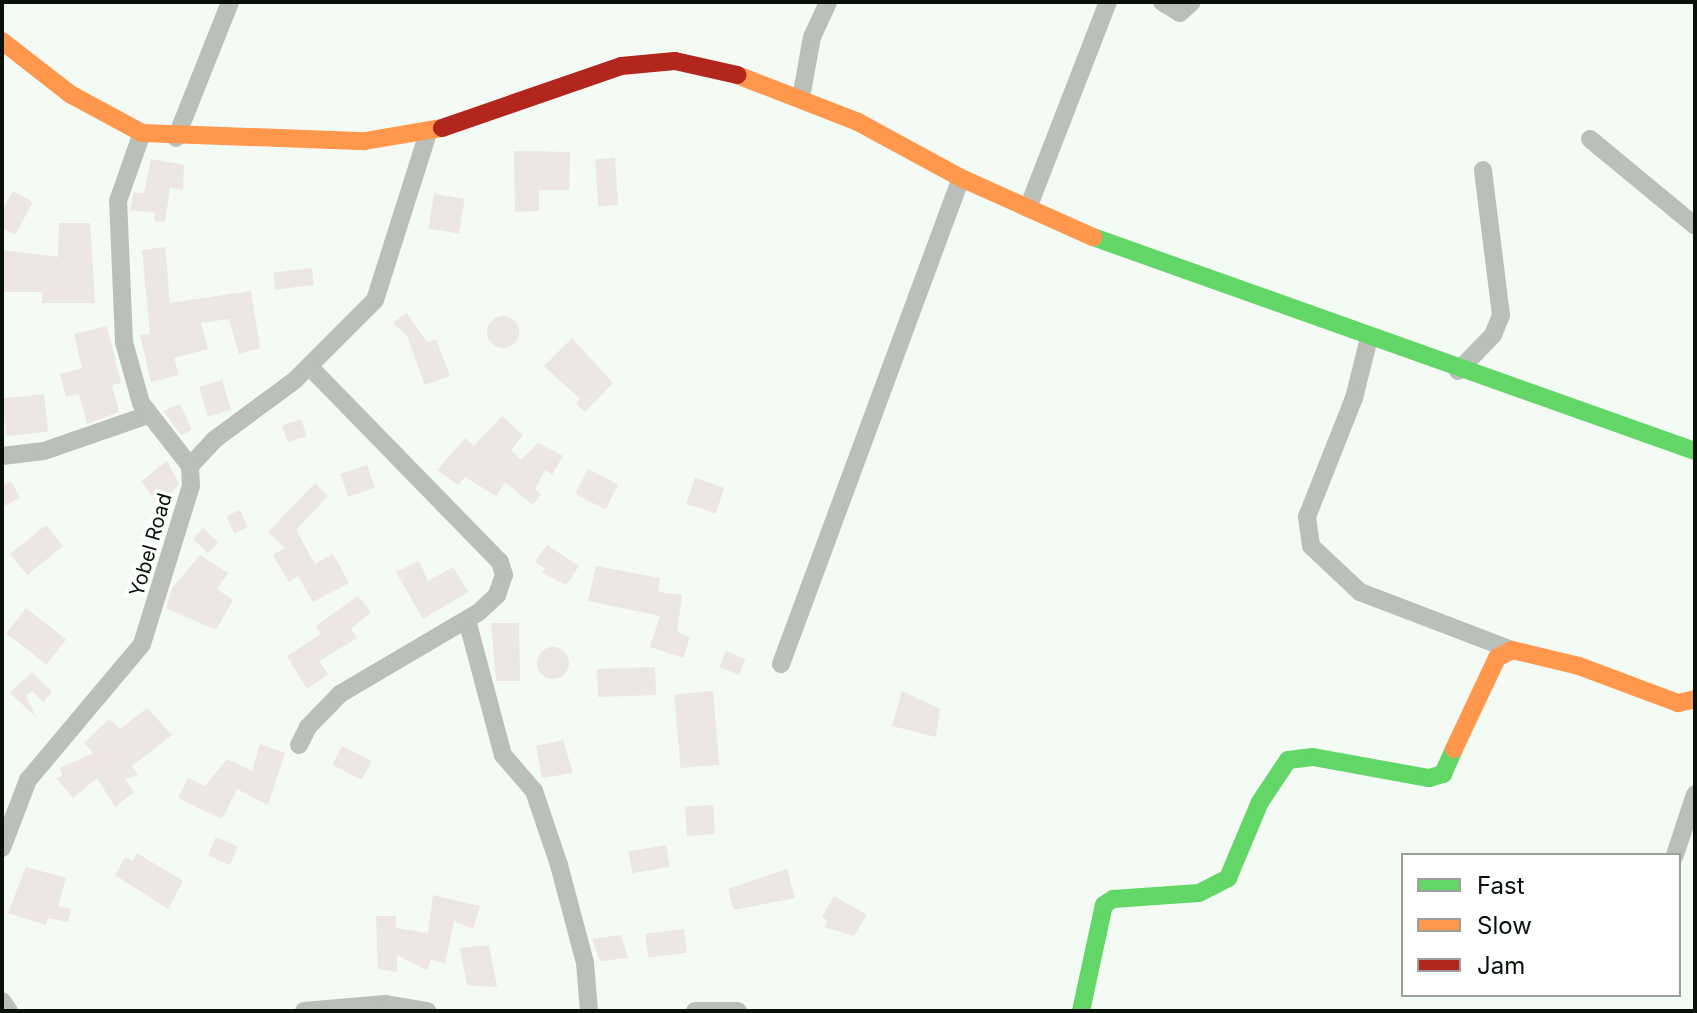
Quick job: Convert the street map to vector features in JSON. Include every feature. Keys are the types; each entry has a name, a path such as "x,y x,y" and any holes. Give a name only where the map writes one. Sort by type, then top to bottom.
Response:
{"street":[{"path":"176,138 230,2"},
{"path":"801,98 815,24 828,2"},
{"path":"1028,208 1108,2"},
{"path":"1162,2 1180,13 1192,2"},
{"path":"2,41 70,94 142,133 176,138 365,141 428,133 646,62 714,66 801,98 1028,208 1458,371 1695,451"},
{"path":"142,133 118,201 116,260 124,342 148,415 190,466 310,367 375,300 428,133"},
{"path":"1590,139 1695,226"},
{"path":"1458,371 1493,335 1501,315 1483,170"},
{"path":"781,664 961,178"},
{"path":"1369,338 1354,398 1307,517 1311,546 1326,568 1360,592 1512,650 1692,706"},
{"path":"299,745 308,727 340,694 467,620 497,595 504,575 500,562 310,367"},
{"path":"2,456 44,451 148,415"},
{"name":"Yobel Road","path":"2,848 28,780 142,644 174,551 191,486 190,466"},
{"path":"467,620 503,755 534,791 559,865 585,963 589,1011"},
{"path":"1081,1011 1100,912 1108,901 1199,893 1228,878 1260,802 1288,760 1313,757 1429,778 1443,774 1497,658 1512,650"},
{"path":"1676,853 1695,794"},
{"path":"2,1001 9,1011"},
{"path":"304,1011 386,1004 427,1011"},
{"path":"695,1011 738,1011"}],"building":[{"path":"514,151 570,152 569,190 539,190 539,211 515,212"},
{"path":"615,158 618,205 598,206 595,159"},
{"path":"151,159 184,165 183,190 170,187 165,222 154,221 155,213 130,210 134,192 144,193"},
{"path":"13,191 33,202 15,235 2,228 2,210"},
{"path":"434,194 465,199 459,233 429,229"},
{"path":"59,223 90,223 95,303 42,303 42,292 2,292 2,250 58,257"},
{"path":"165,247 170,303 251,291 260,348 239,354 229,319 201,323 208,349 174,358 179,375 151,382 140,335 150,334 142,250"},
{"path":"312,268 314,285 275,290 273,273"},
{"path":"407,313 427,342 436,339 450,376 425,385 407,336 393,323"},
{"path":"503,316 514,321 519,332 514,343 503,348 492,343 487,332 492,321"},
{"path":"107,326 121,383 112,385 119,412 87,424 79,394 66,397 60,374 82,368 74,334"},
{"path":"572,338 613,383 585,412 576,403 580,399 544,366"},
{"path":"222,380 231,410 208,417 199,387"},
{"path":"44,394 48,432 6,436 2,398"},
{"path":"180,404 192,430 181,435 163,411"},
{"path":"502,416 523,435 511,450 521,460 538,443 563,456 552,475 545,470 535,489 541,494 533,505 505,482 496,496 465,477 458,485 437,470 465,438 474,446"},
{"path":"301,419 307,436 288,443 282,426"},
{"path":"167,461 179,484 160,507 141,481"},
{"path":"367,465 375,488 348,497 341,474"},
{"path":"588,469 618,484 606,509 575,494"},
{"path":"695,478 724,488 716,514 686,504"},
{"path":"11,481 20,498 2,507 2,486"},
{"path":"315,483 328,496 296,530 315,564 333,554 349,583 313,602 298,576 289,582 273,555 285,548 268,532"},
{"path":"240,510 248,527 234,534 226,516"},
{"path":"46,525 63,546 27,575 10,554"},
{"path":"203,528 218,542 208,553 193,539"},
{"path":"547,545 579,566 566,585 542,573 545,569 535,562"},
{"path":"200,555 228,573 217,589 233,600 216,630 166,608 172,588"},
{"path":"419,561 428,581 453,567 468,592 423,619 396,572"},
{"path":"596,566 660,578 658,592 682,595 677,632 690,637 683,658 650,647 660,616 588,601"},
{"path":"358,596 371,612 351,629 357,638 319,661 328,674 307,689 287,656 321,634 316,626"},
{"path":"26,608 66,639 46,665 6,633"},
{"path":"491,623 519,623 520,681 496,681"},
{"path":"553,647 564,652 569,663 564,674 553,679 542,674 537,663 542,652"},
{"path":"726,651 745,659 739,675 719,667"},
{"path":"655,667 656,695 598,697 597,669"},
{"path":"32,672 52,692 43,702 32,691 26,695 36,717 10,693"},
{"path":"713,691 719,765 681,768 674,694"},
{"path":"902,691 940,709 936,737 892,726"},
{"path":"147,708 172,735 132,766 138,775 125,779 134,792 115,807 97,778 73,798 56,778 62,776 60,768 93,753 84,743 109,719 120,729"},
{"path":"563,740 573,773 542,778 536,746"},
{"path":"260,744 285,753 268,805 237,789 222,819 178,798 188,778 205,786 227,759 252,771"},
{"path":"342,746 371,761 362,780 332,765"},
{"path":"713,805 715,834 687,836 685,807"},
{"path":"216,837 238,847 230,865 208,855"},
{"path":"666,845 670,867 632,873 629,852"},
{"path":"137,853 183,881 168,909 115,875 125,857 133,861"},
{"path":"26,867 66,878 58,906 71,909 68,922 48,918 46,925 8,913"},
{"path":"787,869 795,898 734,910 728,889"},
{"path":"433,895 480,906 473,929 454,921 445,964 431,959 427,970 397,955 397,972 378,969 376,916 396,916 396,928 428,933"},
{"path":"834,896 867,915 854,936 824,927 828,921 822,917"},
{"path":"684,929 687,953 648,958 645,934"},
{"path":"621,935 628,958 600,961 592,939"},
{"path":"489,945 497,987 467,985 460,948"}],"traffic: fast":[{"path":"1093,237 1695,451"},
{"path":"1081,1011 1104,905 1113,899 1199,893 1228,878 1260,802 1288,760 1313,757 1429,778 1443,774 1454,749"}],"traffic: slow":[{"path":"2,41 70,94 142,133 365,141 442,128"},
{"path":"737,75 858,122 961,178 1093,237"},
{"path":"1454,749 1497,658 1512,650 1579,666 1678,703 1695,699"}],"traffic: jam":[{"path":"442,128 621,66 675,61 737,75"}]}
